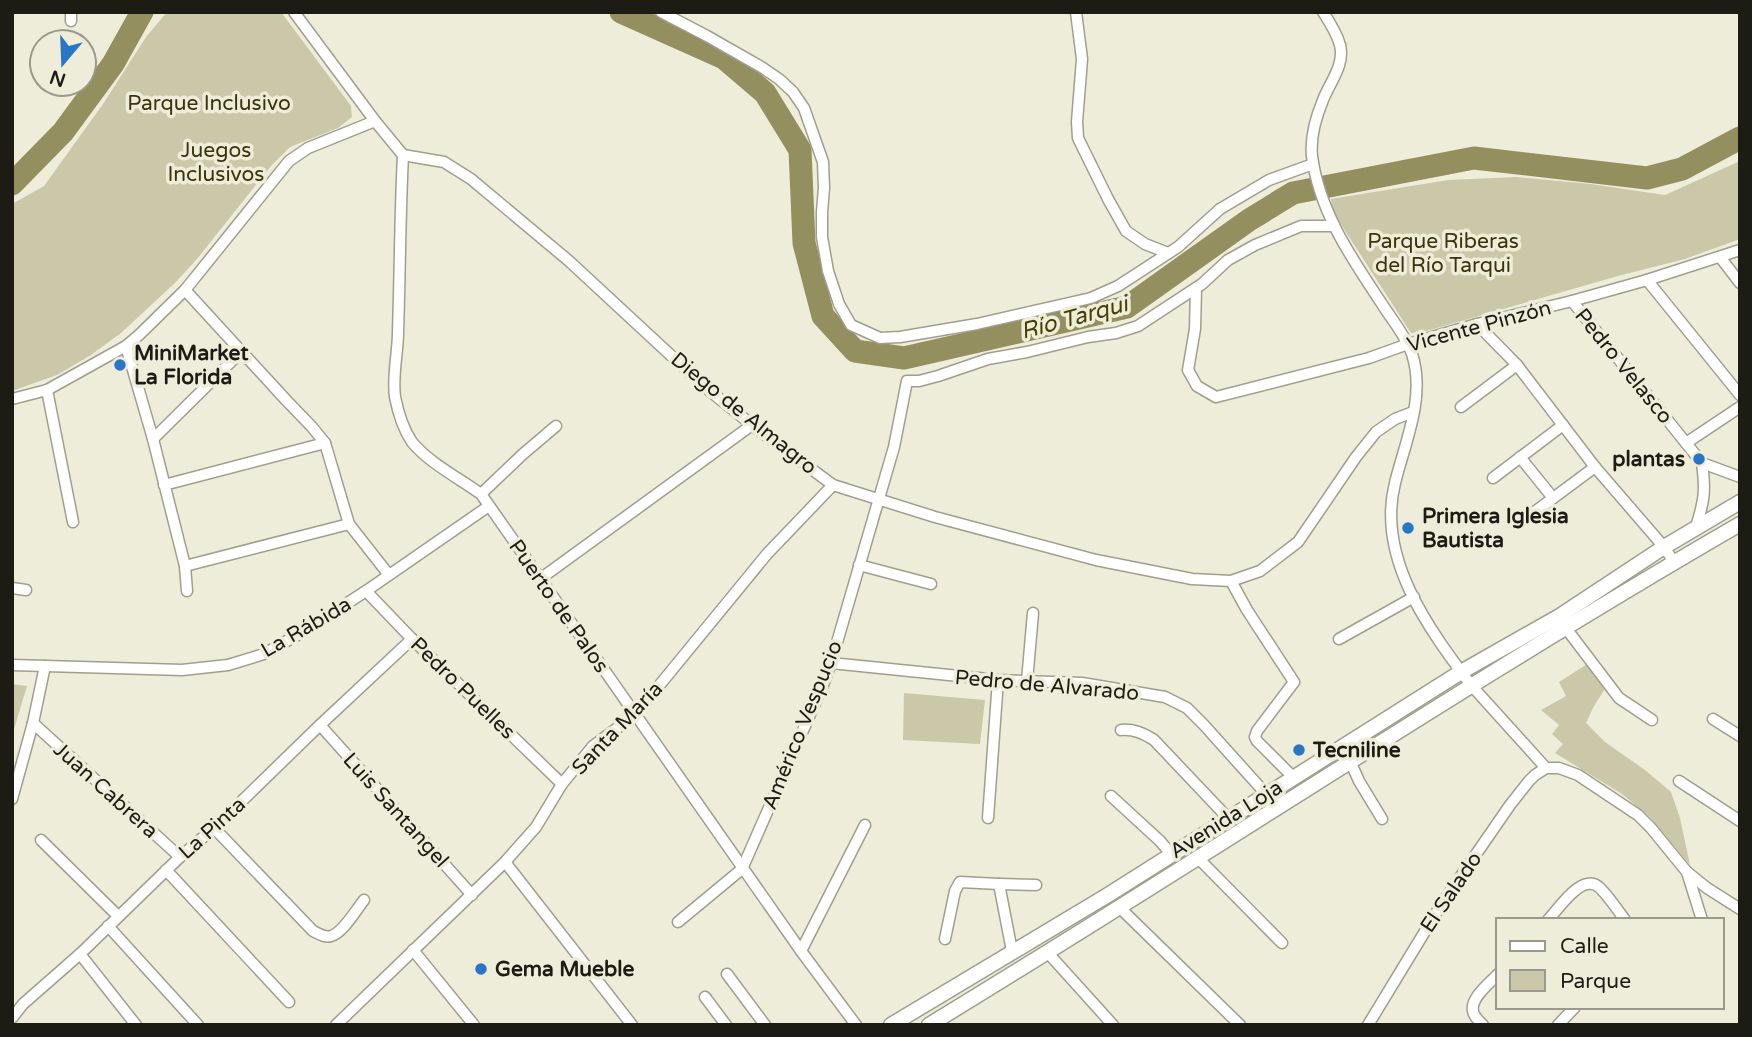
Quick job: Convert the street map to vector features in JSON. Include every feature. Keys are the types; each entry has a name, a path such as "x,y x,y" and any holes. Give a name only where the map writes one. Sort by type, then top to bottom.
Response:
{"main road":[{"name":"Avenida Loja","path":"929,1025 1048,953 1471,685 1562,623 1664,547 1740,502"},
{"name":"Avenida Loja","path":"891,1025 1108,895 1461,672 1562,623 1740,524"}],"street":[{"path":"294,12 403,155"},
{"path":"661,12 771,74 793,92 804,108 823,162 822,237 828,271 839,304 852,325 880,338 977,324 1091,298 1118,286 1168,253 1220,209 1269,180 1313,164"},
{"path":"1076,12 1082,60 1078,138 1126,231 1145,244 1168,253"},
{"path":"1323,12 1340,46 1340,63 1323,98 1314,130 1313,164 1334,226 1355,264 1408,344 1416,373 1413,412 1392,493 1391,522 1399,565 1429,625 1461,672 1546,768 1559,768 1578,775 1638,816 1687,872 1740,909"},
{"path":"12,399 47,390 126,346 185,290 289,161 308,148 376,121"},
{"name":"Diego de Almagro","path":"403,155 444,162 471,179 569,261 705,387 834,485 935,517 1096,560 1192,579 1231,581 1260,570 1298,542 1376,432 1395,419 1413,412"},
{"name":"Puerto de Palos","path":"403,155 395,393 400,418 412,441 431,460 481,494 742,869 856,1025"},
{"path":"1196,288 1228,260 1255,245 1301,226 1334,226"},
{"name":"Vicente Pinzón","path":"1196,288 1195,329 1188,370 1197,386 1216,397 1369,358 1408,344 1572,301 1740,250"},
{"path":"1720,257 1740,283"},
{"path":"1647,279 1740,396"},
{"name":"Américo Vespucio","path":"678,922 742,869 817,698 831,663 894,447 907,381 928,378 988,359 1127,330 1138,326 1196,288"},
{"path":"185,290 325,443 349,524 389,575"},
{"name":"Pedro Velasco","path":"1572,301 1702,463"},
{"path":"1477,324 1517,365 1595,467 1674,562"},
{"path":"126,346 185,566 187,591"},
{"path":"153,439 242,351"},
{"path":"1461,407 1517,365"},
{"path":"47,390 73,522"},
{"path":"1686,443 1740,407"},
{"path":"540,579 752,425"},
{"path":"1493,478 1563,425"},
{"path":"481,494 556,426"},
{"path":"164,485 325,443"},
{"path":"1520,457 1553,498"},
{"path":"1695,530 1705,487 1702,463 1740,477"},
{"path":"1521,522 1595,467"},
{"name":"Santa María","path":"336,1025 505,862 536,827 562,785 593,746 635,715 767,554 834,485"},
{"name":"La Rábida","path":"12,665 182,670 228,665 264,654 366,591 489,506"},
{"path":"185,566 349,524"},
{"path":"859,565 930,584"},
{"path":"1231,581 1294,682 1255,737 1293,778"},
{"path":"12,588 26,590"},
{"name":"Pedro Puelles","path":"366,591 562,785"},
{"path":"1339,639 1414,597"},
{"path":"1027,681 1033,613"},
{"path":"1562,623 1619,698 1652,720"},
{"name":"La Pinta","path":"13,1015 412,639"},
{"name":"Pedro de Alvarado","path":"831,663 998,680 1082,683 1165,697 1187,708 1266,794"},
{"path":"12,799 46,666"},
{"path":"988,818 998,680"},
{"path":"1713,719 1740,736"},
{"name":"Juan Cabrera","path":"33,723 180,857"},
{"name":"Luis Santangel","path":"320,725 472,895"},
{"path":"1121,730 1132,729 1154,740 1228,818"},
{"path":"1350,761 1382,819"},
{"name":"El Salado","path":"1368,1025 1441,905 1510,805 1529,781 1546,768"},
{"path":"1679,781 1740,821"},
{"path":"1111,796 1171,854"},
{"path":"801,951 865,825"},
{"path":"214,828 313,931 331,936 340,931 364,900"},
{"path":"41,840 118,916"},
{"path":"1198,858 1282,943"},
{"path":"505,862 632,1025"},
{"path":"166,870 289,1002"},
{"path":"1687,872 1701,918"},
{"path":"945,939 955,891 960,883 1036,885"},
{"path":"1550,918 1581,884 1589,883 1598,885 1623,918"},
{"path":"999,884 1012,951"},
{"path":"1119,907 1240,1025"},
{"path":"108,926 198,1025"},
{"path":"413,950 474,1025"},
{"path":"1048,953 1113,1025"},
{"path":"80,954 136,1025"},
{"path":"727,974 765,1025"},
{"path":"1483,1025 1474,1015 1472,1008 1475,1000 1496,976"},
{"path":"705,998 726,1025"},
{"path":"1558,1025 1573,1009"},
{"path":"13,1015 22,1025"}],"green space":[{"name":"Parque Inclusivo","path":"167,12 281,12 351,106 352,117 338,128 290,147 271,166 197,259 121,333 57,375 12,391 12,204 44,186 103,104 146,37"},
{"name":"Parque Riberas del Río Tarqui","path":"1740,161 1740,239 1685,259 1423,332 1411,333 1333,212 1331,199 1448,180 1516,177 1665,195"},
{"path":"1587,664 1606,687 1586,723 1605,742 1671,792 1680,818 1690,865 1650,817 1622,794 1555,753 1563,744 1552,734 1559,725 1541,710 1566,696 1559,682"},
{"path":"12,684 27,686 12,736"},
{"path":"904,693 985,700 980,744 903,740"}],"waterway":[{"name":"Río Tarqui","path":"12,184 63,132 113,64 142,12"},
{"name":"Río Tarqui","path":"621,12 724,58 765,93 800,150 804,243 823,316 855,351 904,358 1127,307 1249,220 1293,193 1474,158 1647,178 1682,169 1740,138"}],"place":[{"name":"MiniMarket La Florida","path":"120,365"},
{"name":"plantas","path":"1699,459"},
{"name":"Primera Iglesia Bautista","path":"1408,528"},
{"name":"Tecniline","path":"1299,750"},
{"name":"Gema Mueble","path":"481,969"}],"park label":[{"name":"Juegos Inclusivos","path":"216,162"}]}
